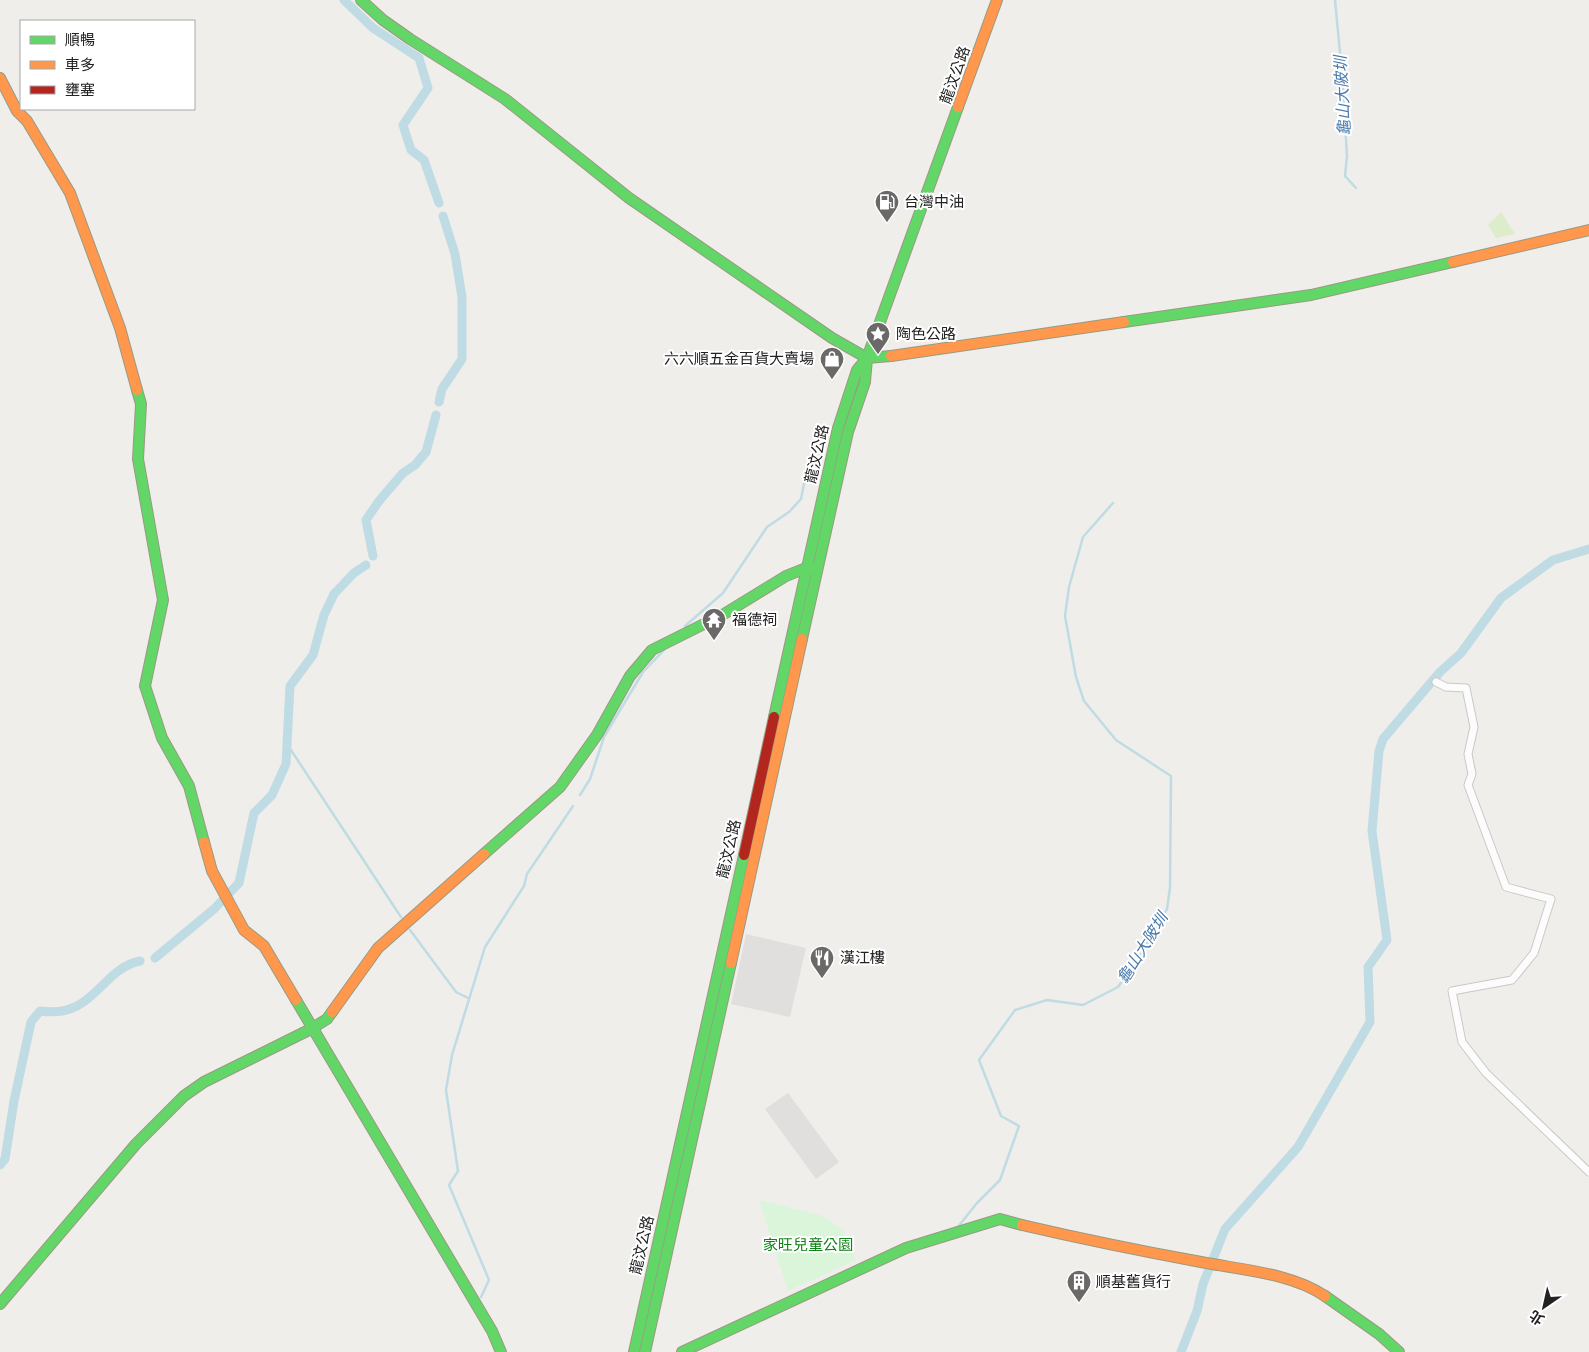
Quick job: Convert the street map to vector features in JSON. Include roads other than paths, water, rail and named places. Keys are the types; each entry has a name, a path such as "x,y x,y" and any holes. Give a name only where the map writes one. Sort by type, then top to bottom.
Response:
{"main road":[{"path":"361,0 383,20 410,39 505,100 629,198 832,338 868,358 896,356 1277,301 1589,230"},
{"name":"龍汶公路","path":"645,1352 694,1138 848,432 865,382 868,358 998,0"},
{"path":"0,78 17,111 27,121 70,192 123,338 141,404 138,459 163,600 145,686 162,738 189,786 212,871 244,930 264,946 311,1030 492,1331 501,1352"},
{"name":"龍汶公路","path":"634,1352 838,428 857,370 868,358"},
{"path":"0,1304 136,1144 184,1096 213,1078 311,1030 328,1019 378,948 560,787 596,734 630,676 652,650 724,614 786,576 806,568 818,569"},
{"path":"723,947 734,948"},
{"path":"683,1134 694,1138"},
{"path":"682,1352 906,1248 1000,1219 1081,1239 1269,1275 1312,1287 1379,1334 1399,1352"}],"street":[{"path":"1436,682 1446,687 1466,688 1474,727 1468,754 1472,774 1468,785 1506,888 1552,899 1534,953 1512,980 1452,992 1462,1042 1486,1072 1589,1172"}],"waterway":[{"path":"344,0 373,28 419,58 428,88 403,125 411,150 424,160 439,203"},
{"name":"龜山大陂圳","path":"1335,0 1347,156 1345,176 1356,188"},
{"path":"439,402 442,389 462,359 462,297 455,254 443,216"},
{"path":"373,556 366,520 379,501 403,473 415,465 426,452 436,415"},
{"path":"685,626 723,593 767,527 789,512 801,499 805,479"},
{"name":"龜山大陂圳","path":"957,1228 977,1203 1000,1180 1019,1126 1001,1116 979,1060 1015,1010 1047,1000 1083,1005 1118,987 1137,961 1167,909 1170,888 1171,776 1116,740 1084,701 1076,677 1065,616 1069,587 1083,537 1113,503"},
{"path":"1181,1352 1197,1311 1203,1284 1225,1229 1298,1147 1370,1022 1368,967 1387,940 1372,831 1379,751 1383,739 1440,672 1461,653 1501,598 1553,560 1589,549"},
{"path":"155,958 214,909 239,883 254,813 272,795 286,764 290,686 313,655 324,615 334,594 354,573 366,565"},
{"path":"580,795 590,779 604,737 643,672 664,650"},
{"path":"287,744 401,917"},
{"path":"481,1297 489,1280 449,1185 458,1171 446,1090 452,1055 485,947 524,886 527,874 573,806"},
{"path":"410,930 456,992 468,998"},
{"path":"0,1165 5,1159 14,1101 31,1022 40,1011 58,1011 73,1008 96,992 115,973 126,966 140,961"}],"place":[{"name":"台灣中油","path":"887,223"},
{"name":"陶色公路","path":"878,355"},
{"name":"六六順五金百貨大賣場","path":"832,380"},
{"name":"福德祠","path":"714,641"},
{"name":"漢江樓","path":"822,979"},
{"name":"順基舊貨行","path":"1079,1303"}],"park label":[{"name":"家旺兒童公園","path":"808,1245"}]}
